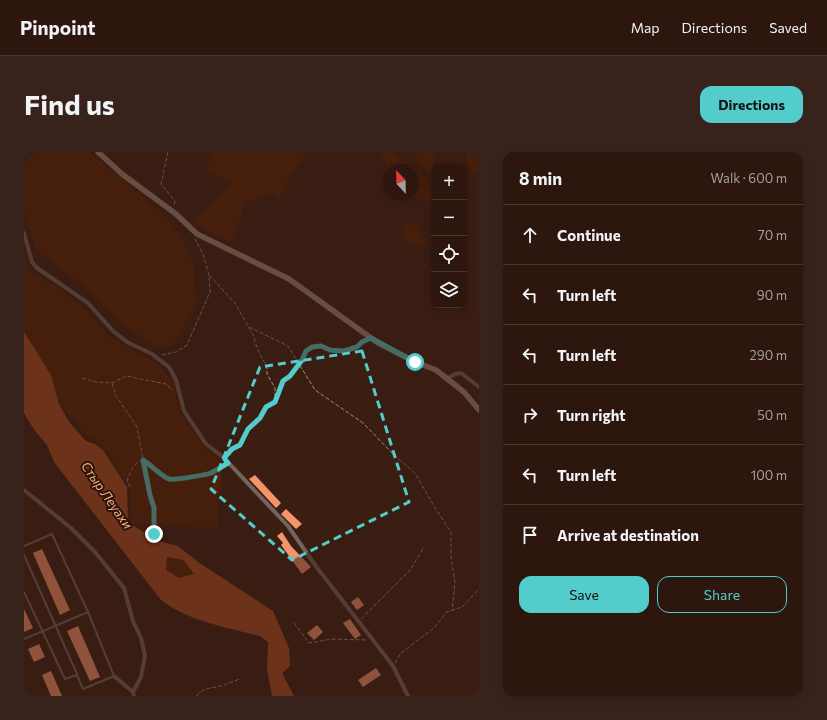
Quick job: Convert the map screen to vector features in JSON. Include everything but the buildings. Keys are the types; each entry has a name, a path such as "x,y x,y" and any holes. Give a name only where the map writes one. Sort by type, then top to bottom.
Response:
{"main road":[{"path":"98,152 122,174 174,212 197,234 289,279 371,338 448,378 464,392 479,410"}],"street":[{"path":"24,233 32,262 37,268 88,303 113,331 127,342 156,356 169,367 176,380 184,411 206,444 224,458 288,526 315,566 393,666 408,696"},
{"path":"448,378 455,374 461,374 479,387"},
{"path":"24,490 71,528 95,552 124,588 133,621 141,638 146,656 141,677 133,694 114,676"}],"lane":[{"path":"24,546 52,534 88,612 114,676 83,689 24,555"},
{"path":"24,592 65,679 77,675"},
{"path":"24,639 88,612"}],"path":[{"path":"168,152 160,184 175,201 174,212"},
{"path":"156,356 176,352 187,345 210,292 209,275 203,254 194,237"},
{"path":"209,275 235,302 249,327 267,368 267,374 275,388 276,396"},
{"path":"249,327 288,346 315,390 363,423 395,456 415,473 451,532 451,556 455,583 452,611"},
{"path":"224,458 232,449 240,445 248,429 260,418 266,407 275,402 276,396 283,381 290,376 306,351 312,347 321,346 330,350 344,351 357,347 362,342 371,338"},
{"path":"82,378 96,382 112,383 126,376 166,384 180,397"},
{"path":"112,383 116,396 137,427 150,495 154,508 154,534"},
{"path":"143,460 168,479 185,479 192,475 210,473 228,463"},
{"path":"130,487 127,481 130,473 138,462 143,460"},
{"path":"358,622 411,570 424,547"},
{"path":"393,666 408,647 434,628 446,612 462,607 479,589"},
{"path":"294,623 309,643 332,639 372,640"},
{"path":"197,696 199,692 208,688 223,686 240,680"}],"highlighted area":[{"path":"362,351 409,502 292,560 211,489 260,367"}],"shaded area":[{"path":"35,152 90,152 166,217 182,237 194,265 196,305 172,347 151,345 115,317 82,285 36,250 24,210 24,163"},
{"path":"213,152 308,152 289,178 279,199 273,193 245,203 237,230 230,242 209,232 193,220 233,184 223,178 208,173 209,159"},
{"path":"379,152 393,152 408,164 386,164"},
{"path":"412,152 435,152 436,157 433,164 431,164 431,175"},
{"path":"467,152 479,152 479,169 472,177 466,159"},
{"path":"419,172 424,176 431,189 431,201 419,199"},
{"path":"404,224 415,225 427,244 418,246 408,242 401,231"},
{"path":"24,248 31,273 56,286 86,310 110,337 155,362 173,382 180,412 205,448 222,462 217,528 132,524 129,486 105,449 86,434 59,404 51,375 24,332"},
{"path":"167,557 183,560 194,574 179,578 166,570"}],"water":[{"name":"Стыр Леуахи","path":"24,332 51,375 59,404 69,422 86,441 95,444 103,450 127,487 128,518 125,521 142,531 151,539 178,546 198,562 273,611 289,648 290,666 282,673 294,696 272,696 267,669 268,642 260,636 196,619 184,614 161,600 54,462 47,445 35,431 24,413","holes":["167,557 183,560 194,574 179,578 166,570"]}],"route":[{"path":"154,534 154,508 143,460 168,479 185,479 192,475 197,476 203,473 210,473 228,463 224,458 232,449 240,445 248,429 260,418 266,407 275,402 276,396 283,381 290,376 302,360 306,351 312,347 321,346 330,350 344,351 357,347 362,342 371,338 415,362"}]}
